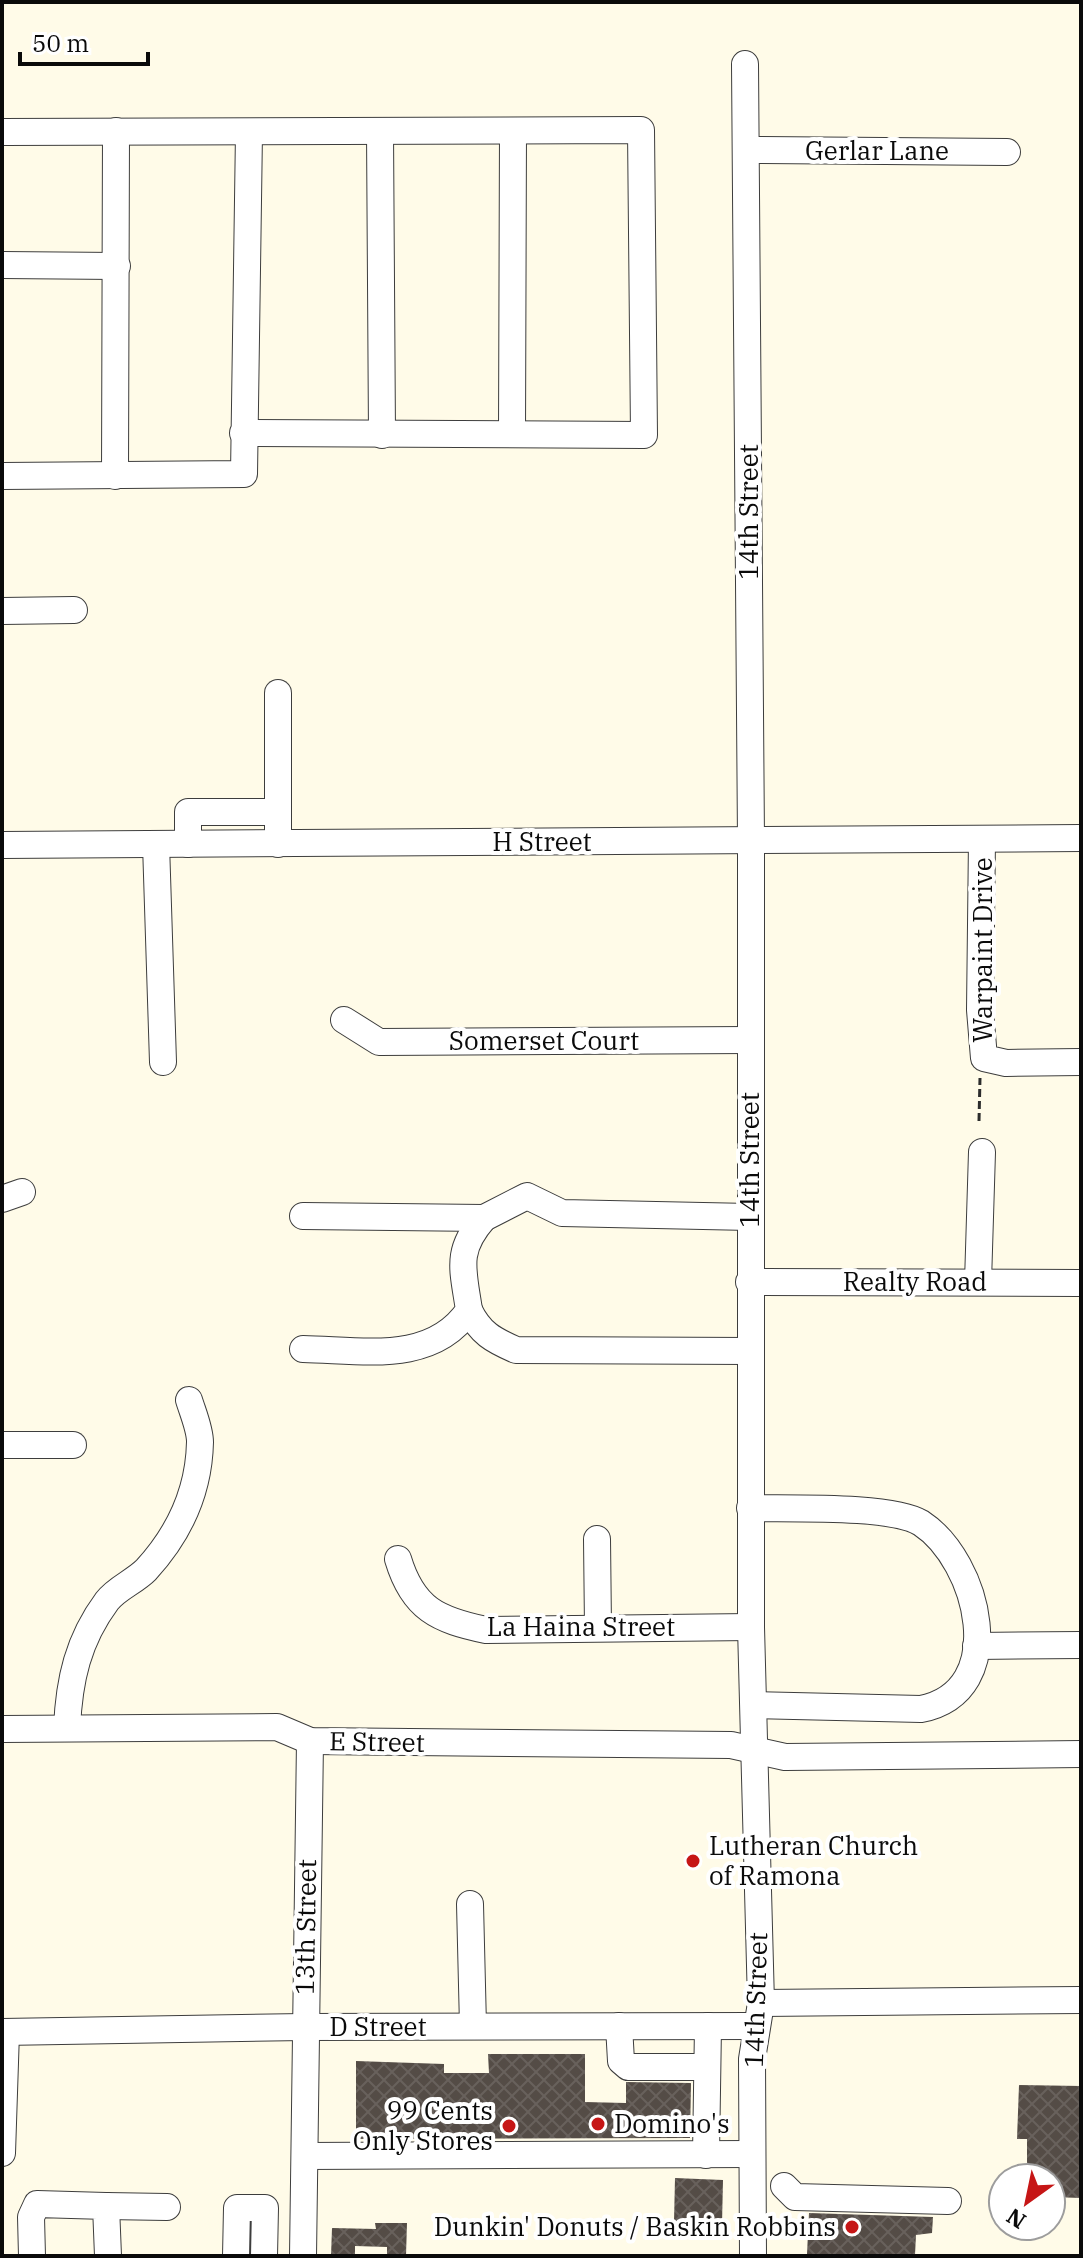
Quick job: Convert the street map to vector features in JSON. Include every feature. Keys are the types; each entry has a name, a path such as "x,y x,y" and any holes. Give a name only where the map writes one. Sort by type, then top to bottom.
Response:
{"street":[{"name":"14th Street","path":"745,64 751,841 750,1508 758,2015 752,2154 753,2256"},
{"path":"2,132 641,130 644,435 243,433"},
{"path":"115,476 116,131"},
{"path":"380,131 382,435"},
{"path":"512,433 513,131"},
{"path":"2,476 244,474 249,132"},
{"name":"Gerlar Lane","path":"748,150 1007,152"},
{"path":"2,265 117,266"},
{"path":"2,611 74,610"},
{"path":"278,693 278,844"},
{"path":"188,844 188,812 278,812"},
{"name":"H Street","path":"2,845 1081,838"},
{"name":"Warpaint Drive","path":"982,839 980,1010 984,1058 1006,1063 1081,1062"},
{"path":"156,844 163,1062"},
{"name":"Somerset Court","path":"344,1020 379,1042 750,1040"},
{"path":"978,1282 982,1152"},
{"path":"750,1217 562,1213 527,1196 484,1218 469,1235 461,1253 469,1310 477,1326 489,1338 516,1350 750,1351"},
{"path":"303,1216 484,1218"},
{"name":"Realty Road","path":"749,1282 1081,1283"},
{"path":"303,1349 413,1351 457,1327 469,1310"},
{"path":"67,1728 69,1681 84,1637 109,1598 144,1572 177,1531 193,1489 200,1440 189,1400"},
{"path":"2,1445 73,1445"},
{"path":"750,1508 894,1514 919,1522 948,1547 966,1576 978,1635 970,1674 958,1692 936,1706 921,1709 755,1705"},
{"path":"597,1539 598,1628"},
{"name":"La Haina Street","path":"398,1559 405,1581 429,1611 450,1622 486,1630 751,1627"},
{"path":"976,1646 1081,1645"},
{"name":"E Street","path":"2,1729 277,1727 310,1741 731,1745 785,1757 1081,1754"},
{"name":"13th Street","path":"303,2256 310,1741"},
{"path":"470,1904 473,2026"},
{"name":"D Street","path":"4,2032 304,2027 708,2026 758,2015 1081,2000"},
{"path":"619,2026 621,2061 628,2067 707,2067"},
{"path":"706,2155 708,2026"},
{"path":"2,2153 5,2153 4,2032"},
{"path":"305,2156 752,2154"},
{"path":"784,2186 795,2197 948,2201"},
{"path":"32,2256 31,2217 37,2204 167,2207"},
{"path":"106,2206 108,2256"},
{"path":"236,2256 237,2208 265,2208 264,2256"}],"path":[{"path":"979,1121 979,1082 984,1058"}],"building":[{"path":"488,2054 585,2054 585,2102 626,2103 626,2082 691,2083 690,2138 356,2139 356,2061 444,2064 444,2073 489,2073"},
{"path":"1019,2085 1081,2086 1081,2198 1067,2198 1067,2162 1027,2162 1027,2139 1017,2139"},
{"path":"675,2178 723,2180 722,2224 674,2222"},
{"path":"809,2213 933,2217 932,2233 916,2235 915,2255 807,2254"},
{"path":"375,2223 407,2223 406,2256 387,2256 387,2247 355,2246 355,2256 331,2256 332,2228 376,2229"}],"place":[{"name":"Lutheran Church of Ramona","path":"693,1861"},
{"name":"Domino's","path":"598,2124"},
{"name":"99 Cents Only Stores","path":"509,2126"},
{"name":"Dunkin' Donuts / Baskin Robbins","path":"852,2227"}]}
